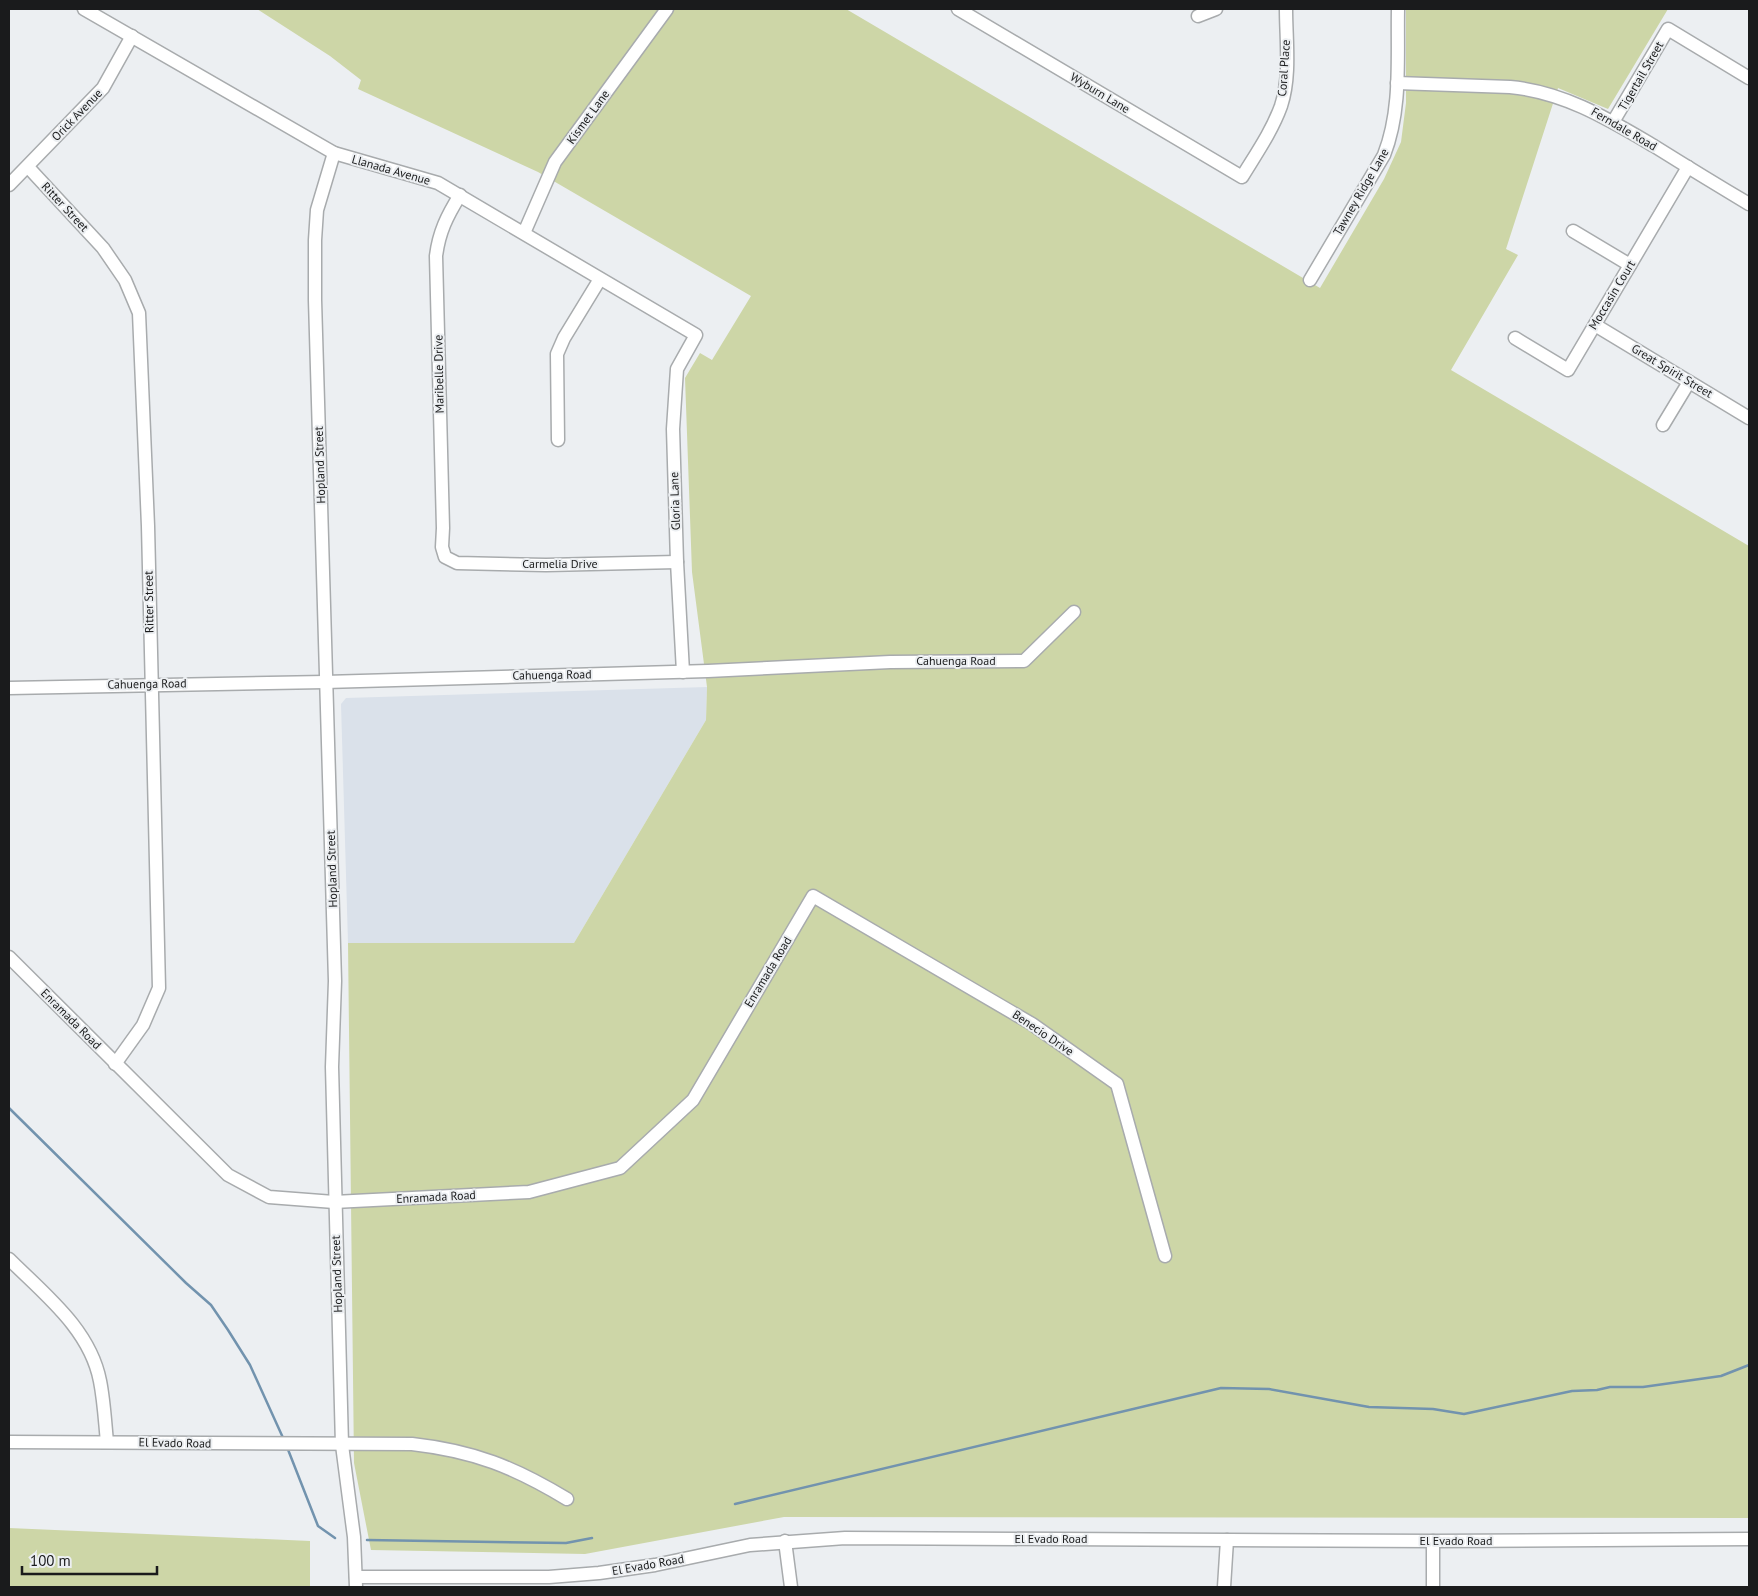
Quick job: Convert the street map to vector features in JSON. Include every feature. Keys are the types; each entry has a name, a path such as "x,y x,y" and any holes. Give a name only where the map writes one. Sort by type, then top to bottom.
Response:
{"street":[{"name":"Llanada Avenue","path":"84,9 334,153 438,183 696,335"},
{"name":"Kismet Lane","path":"524,233 554,162 667,9"},
{"name":"Wyburn Lane","path":"958,9 1242,178"},
{"path":"1198,16 1216,9"},
{"name":"Coral Place","path":"1242,178 1273,125 1281,104 1286,72 1286,9"},
{"name":"Tawney Ridge Lane","path":"1310,280 1384,155 1392,134 1396,111 1398,9"},
{"name":"Tigertail Street","path":"1613,122 1668,29 1749,78"},
{"name":"Orick Avenue","path":"9,185 103,88 132,36"},
{"name":"Ferndale Road","path":"1397,83 1525,88 1582,106 1613,122 1749,204"},
{"name":"Hopland Street","path":"334,153 317,210 314,240 325,682 335,981 332,1066 334,1202 342,1445 356,1582"},
{"name":"Ritter Street","path":"28,167 103,248 125,280 139,313 148,526 159,988 143,1025 115,1064"},
{"name":"Moccasin Court","path":"1515,338 1568,370 1688,167"},
{"name":"Maribelle Drive","path":"446,557 442,547 436,256 438,237 444,219 460,195"},
{"path":"1573,231 1630,265"},
{"path":"558,440 557,354 564,338 600,279"},
{"name":"Great Spirit Street","path":"1594,325 1749,418"},
{"name":"Gloria Lane","path":"684,672 677,562 673,429 677,369 696,335"},
{"path":"1663,424 1689,382"},
{"name":"Carmelia Drive","path":"446,557 457,563 477,564 546,565 677,562"},
{"name":"Cahuenga Road","path":"9,688 684,672 890,662 1024,661 1074,612"},
{"name":"Enramada Road","path":"9,957 222,1170 246,1187 269,1197 334,1202 529,1192 620,1168 693,1100 813,896"},
{"name":"Benecio Drive","path":"813,896 1032,1024 1117,1084 1165,1256"},
{"path":"9,1259 63,1312 88,1346 100,1380 107,1442"},
{"name":"El Evado Road","path":"9,1442 412,1444 455,1450 487,1459 526,1475 567,1499"},
{"name":"El Evado Road","path":"356,1582 549,1577 599,1573 785,1541 845,1538 1433,1541 1749,1539"},
{"path":"1224,1587 1227,1540"},
{"path":"785,1541 791,1587"},
{"path":"1433,1541 1433,1587"}],"shaded area":[{"path":"707,687 706,720 574,943 348,943 341,704 346,698"}],"green space":[{"path":"257,9 846,9 1320,288 1384,179 1401,142 1406,103 1406,9 1668,9 1608,109 1558,88 1506,249 1518,255 1451,370 1749,546 1749,1518 784,1517 585,1554 371,1550 354,1463 348,943 574,943 706,720 707,687 692,572 685,378 700,353 712,360 751,296 538,172 358,89 361,80 330,56"},
{"path":"9,1528 310,1541 310,1587 9,1587"}],"waterway":[{"path":"9,1108 186,1283 211,1305 250,1365 284,1440"},
{"path":"735,1504 1221,1388 1269,1389 1369,1407 1433,1409 1464,1414 1572,1391 1597,1390 1610,1387 1643,1387 1721,1376 1749,1365"},
{"path":"287,1447 318,1526 335,1538"},
{"path":"367,1540 566,1543 592,1538"}]}
